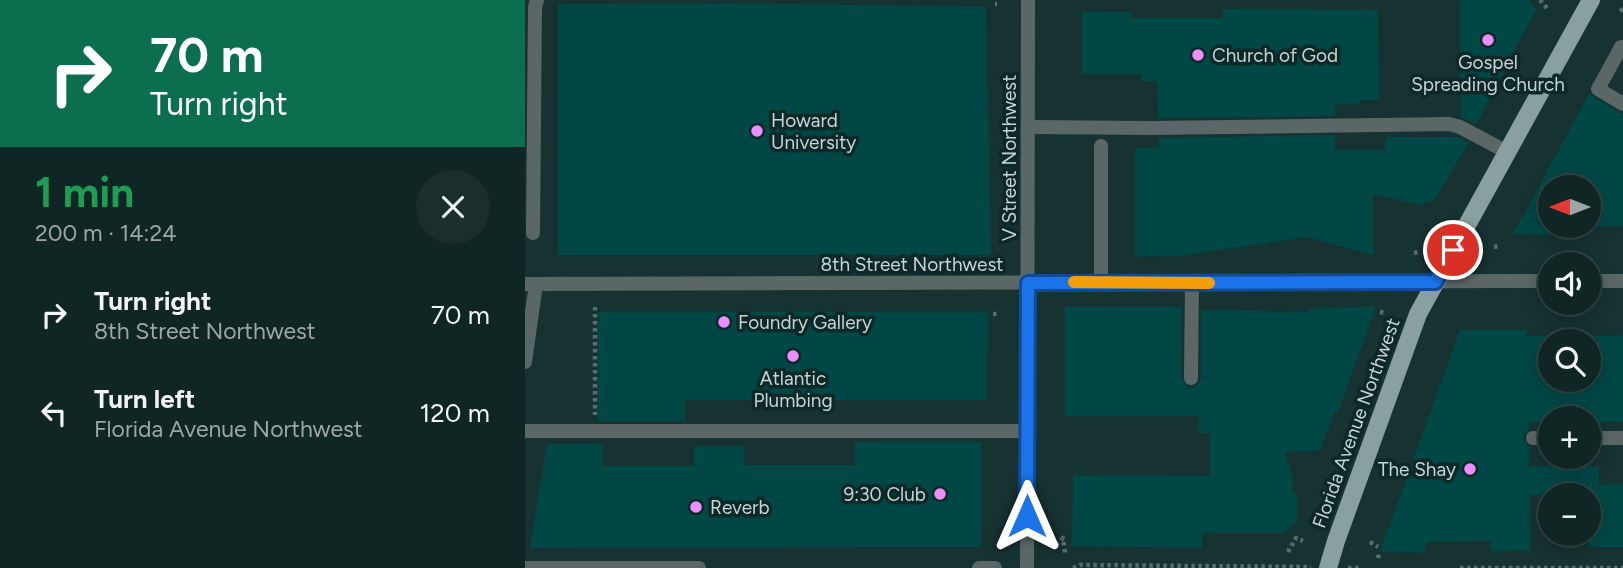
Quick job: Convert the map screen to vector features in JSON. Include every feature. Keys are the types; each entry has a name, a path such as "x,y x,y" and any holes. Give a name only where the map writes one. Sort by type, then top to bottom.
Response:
{"main road":[{"name":"Florida Avenue Northwest","path":"1329,568 1336,541 1411,329 1591,0"}],"street":[{"path":"534,233 537,0"},
{"name":"V Street Northwest","path":"1027,568 1028,0"},
{"path":"1623,47 1598,89 1623,104"},
{"path":"1028,127 1449,124 1507,152"},
{"path":"1101,146 1101,283"},
{"name":"8th Street Northwest","path":"531,284 1538,281"},
{"path":"1601,281 1623,281"},
{"path":"1191,378 1192,283"},
{"path":"525,362 531,284"},
{"path":"525,431 1027,431"},
{"path":"1533,438 1538,438"},
{"path":"1601,438 1623,438"},
{"path":"525,568 699,568"},
{"path":"979,568 995,568"}],"path":[{"path":"1540,0 1547,8"},
{"path":"594,307 594,408"},
{"path":"1056,545 1063,538 1065,553"},
{"path":"1288,552 1296,538 1303,541"},
{"path":"1370,542 1378,547"},
{"path":"1073,568 1080,565 1361,568"},
{"path":"1460,568 1623,568"}],"building":[{"path":"1460,0 1529,0 1536,9 1476,125 1461,117"},
{"name":"Howard University","path":"729,3 986,7 991,255 558,255 558,4"},
{"path":"1223,9 1378,10 1379,100 1359,100 1359,104 1335,104 1335,116 1158,118 1157,81 1141,81 1141,74 1082,74 1082,12 1131,12 1131,18 1223,18"},
{"path":"1589,94 1623,114 1623,226 1601,226 1601,175 1545,175"},
{"path":"1335,135 1335,150 1385,150 1386,137 1459,137 1469,143 1434,200 1420,205 1373,194 1373,255 1307,237 1178,256 1135,257 1135,148 1159,148 1159,138"},
{"path":"1538,188 1538,235 1513,234"},
{"path":"1376,306 1338,413 1335,412 1320,450 1285,452 1293,478 1292,491 1297,495 1297,521 1284,533 1202,533 1202,548 1072,546 1073,475 1210,476 1210,433 1198,433 1199,416 1065,416 1065,307 1182,307 1181,378 1186,386 1192,388 1201,378 1201,310 1307,312 1308,309"},
{"name":"Atlantic Plumbing","path":"598,312 988,312 987,400 685,400 685,421 598,421"},
{"name":"The Shay","path":"1460,330 1528,330 1525,336 1538,336 1538,392 1601,392 1601,336 1623,335 1623,422 1601,422 1601,406 1538,406 1538,423 1529,423 1529,429 1523,437 1529,447 1529,466 1538,466 1538,469 1599,469 1599,483 1538,483 1538,495 1530,495 1530,550 1491,551 1491,541 1427,542 1423,553 1380,552"},
{"name":"Reverb","path":"855,442 981,442 981,547 530,548 547,444 603,444 603,466 694,466 694,446 744,446 744,465 855,465"},
{"name":"The Shay","path":"1623,484 1623,547 1589,547 1601,546 1601,485"}],"slow traffic":[{"path":"1074,282 1209,283"}],"place":[{"name":"Gospel Spreading Church","path":"1488,40"},
{"name":"Church of God","path":"1198,55"},
{"name":"Howard University","path":"757,131"},
{"name":"Foundry Gallery","path":"724,322"},
{"name":"Atlantic Plumbing","path":"793,356"},
{"name":"The Shay","path":"1470,469"},
{"name":"9:30 Club","path":"940,494"},
{"name":"Reverb","path":"696,507"}],"route":[{"path":"1027,516 1028,283 1435,282 1453,250"}]}
